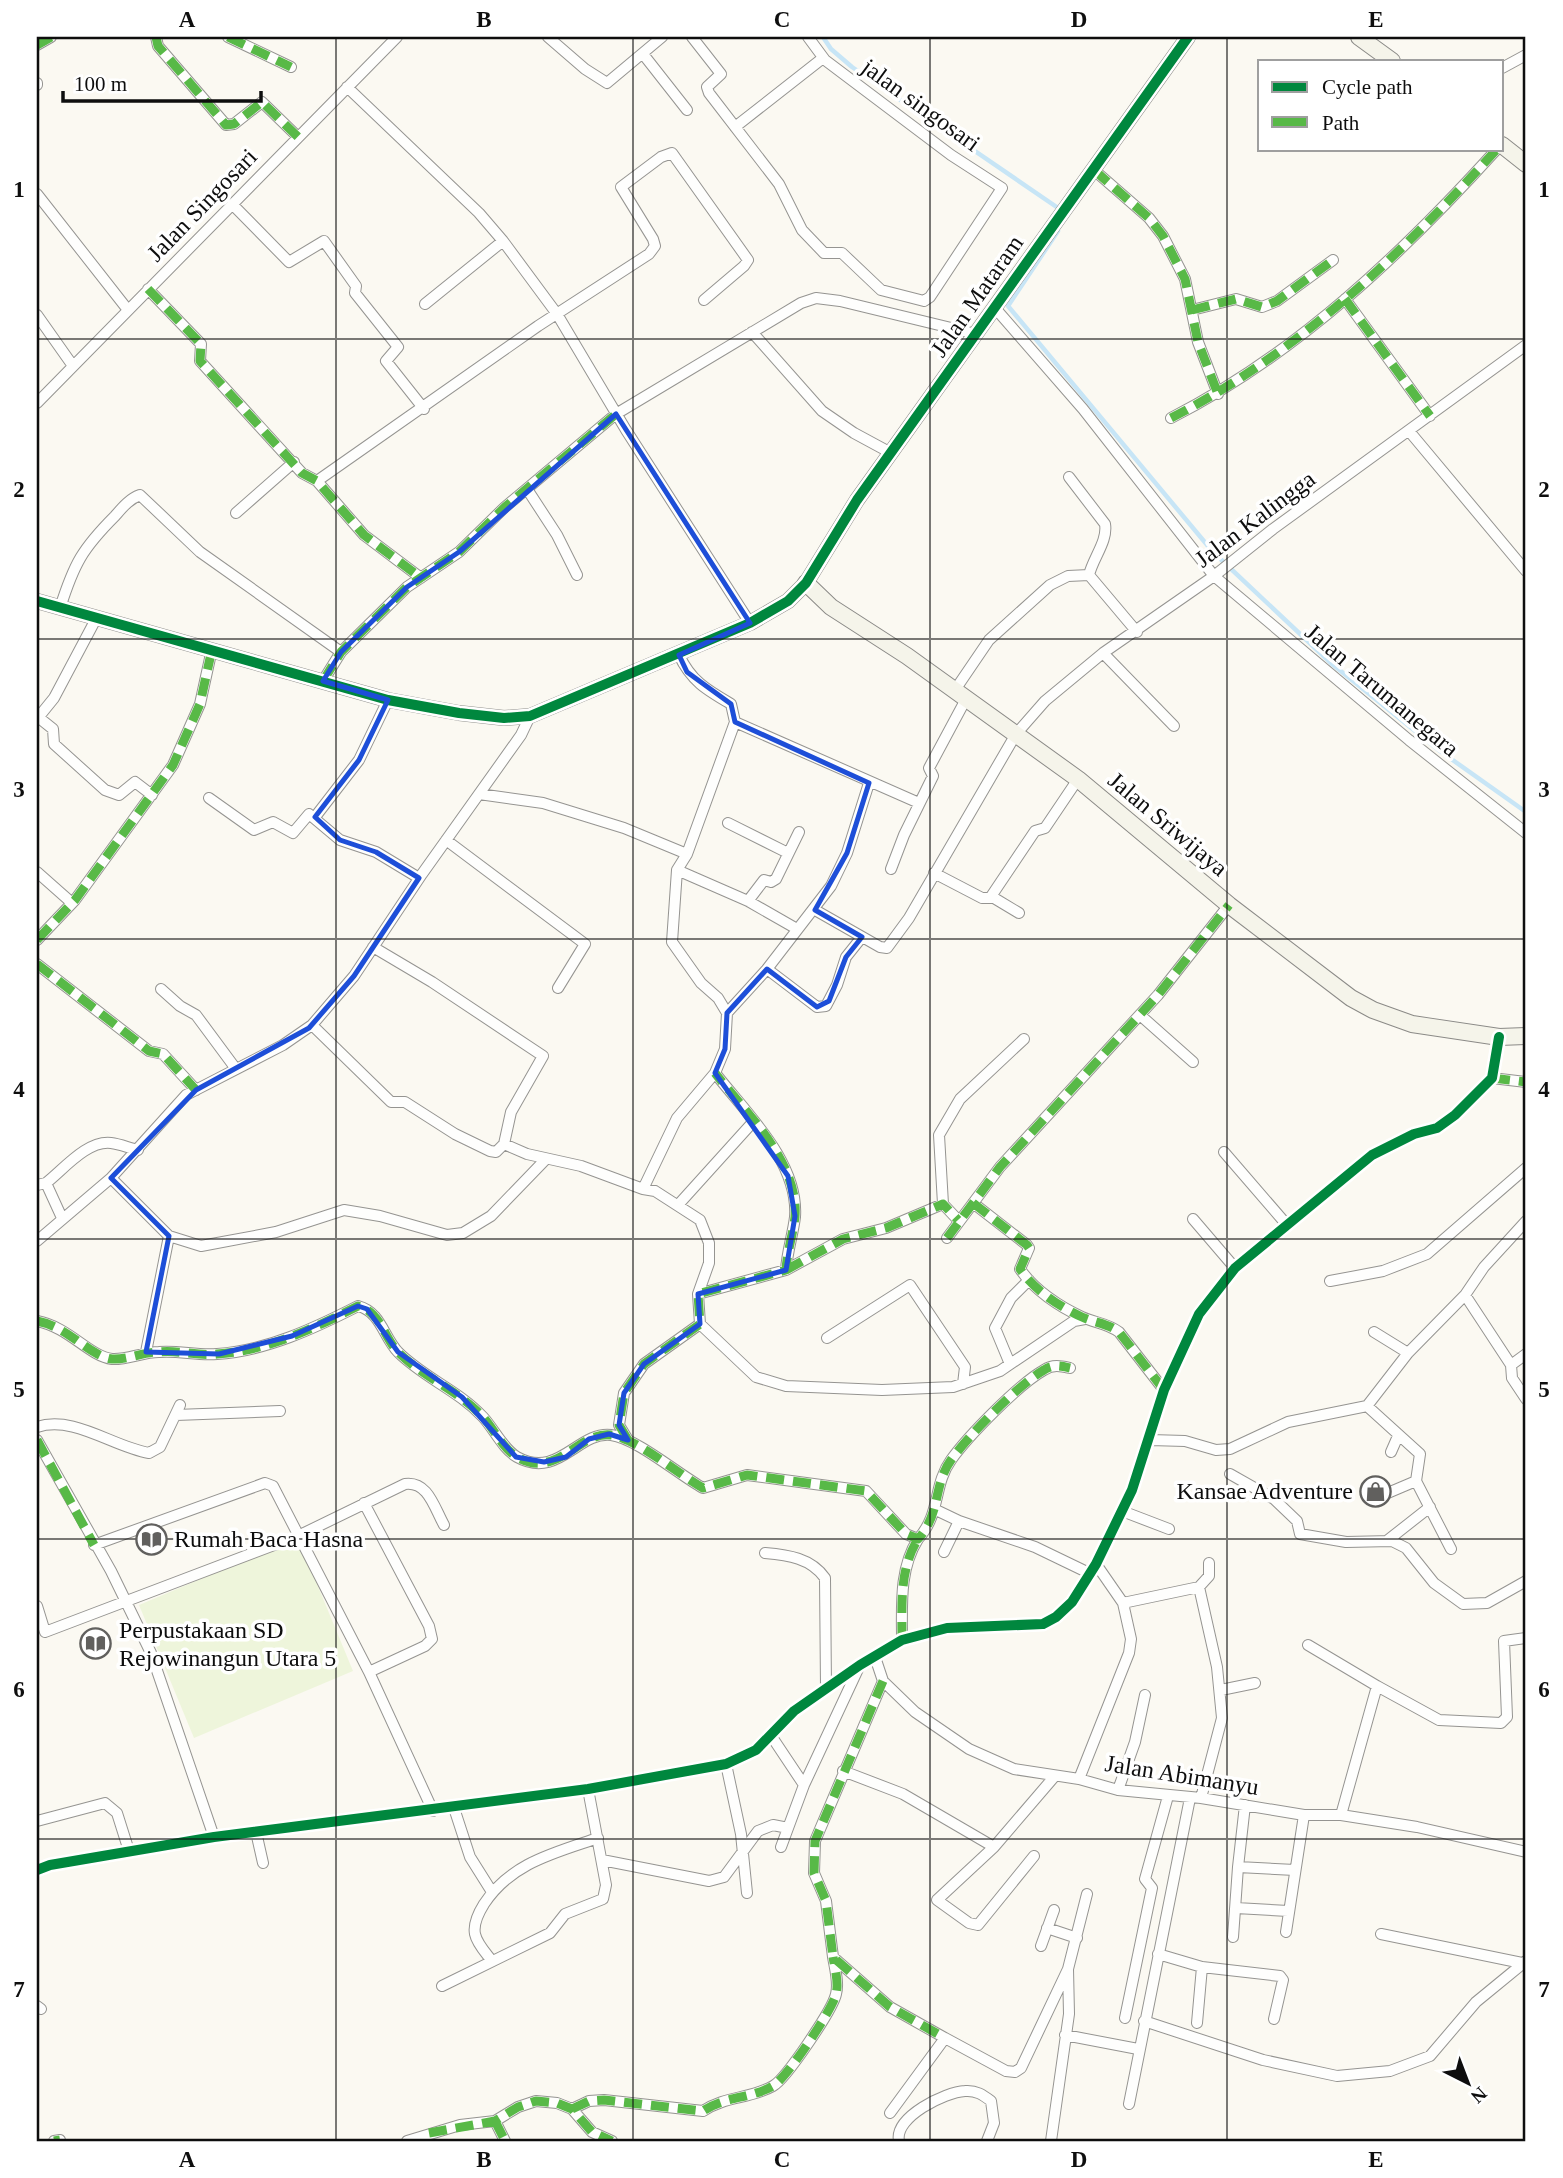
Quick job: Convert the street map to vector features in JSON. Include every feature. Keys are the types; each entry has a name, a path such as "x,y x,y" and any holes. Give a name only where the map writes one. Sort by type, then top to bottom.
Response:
{"main road":[{"path":"1359,37 1391,60"},
{"path":"1504,147 1526,164"},
{"name":"Jalan Sriwijaya","path":"806,583 831,607 960,694 1078,779 1229,905 1334,986 1373,1010 1412,1024 1499,1042 1526,1036"}],"street":[{"path":"37,45 51,37"},
{"path":"156,37 158,46 226,125 234,124 262,102 298,137"},
{"path":"228,37 291,67"},
{"name":"Jalan Singosari","path":"37,403 397,37"},
{"path":"548,37 585,69 607,83 662,37"},
{"path":"692,37 720,74 707,89 735,127 823,58"},
{"name":"jalan singosari","path":"735,127 779,184 794,219 818,248 824,253 842,253 881,290 916,301 930,298 1003,190 823,58 808,37"},
{"name":"Jalan Mataram","path":"530,716 750,624 788,601 806,583 857,500 1188,37"},
{"path":"643,54 687,110"},
{"path":"1504,67 1526,55"},
{"path":"347,87 479,213 503,241 557,314 616,414 750,624"},
{"path":"1171,418 1218,394 1345,299 1455,195 1496,150"},
{"path":"317,481 557,314 649,254 655,246 621,187 661,157 672,153 747,260 744,266 704,300"},
{"path":"1094,170 1149,218 1163,236 1185,279 1198,342 1218,394"},
{"path":"37,194 128,310"},
{"path":"232,204 289,262 324,241 356,286 355,293 398,347 386,361 424,408"},
{"path":"425,304 503,241"},
{"path":"1192,310 1236,299 1262,307 1277,301 1332,260"},
{"path":"148,289 201,344 200,361 308,479 317,481 364,535 421,578"},
{"path":"323,681 341,652 407,587 459,552 527,489 616,414 752,332 816,298 866,306 976,334"},
{"path":"1345,299 1383,355 1430,416"},
{"name":"Jalan Tarumanegara","path":"995,308 1083,409 1214,576 1409,740 1526,833"},
{"path":"37,315 73,366"},
{"path":"752,332 822,411 854,433 891,453"},
{"name":"Jalan Kalingga","path":"862,937 887,948 1016,734 1045,701 1103,653 1137,632 1214,576 1526,345"},
{"path":"1409,431 1526,571"},
{"path":"236,513 294,462"},
{"path":"1069,477 1105,524 1107,534 1092,561 1089,575"},
{"path":"527,489 557,535 577,575"},
{"path":"60,608 74,564 91,540 129,502 140,495 200,551 341,652"},
{"path":"1089,575 1137,632"},
{"path":"891,869 933,776 929,768 960,694 989,640 1050,585 1068,576 1089,575"},
{"path":"37,601 388,700 459,713 504,718 530,716"},
{"path":"97,617 54,698 38,718 53,729 54,744 105,790 119,795 135,782 152,795"},
{"path":"37,940 72,904 173,765 201,704 212,649"},
{"path":"1103,653 1174,726"},
{"path":"643,1188 677,1118 715,1073 725,1049 727,1013 718,998 701,983 672,942 677,870 687,854 735,722 731,704 699,685 687,672 679,655"},
{"path":"315,817 359,760 388,700"},
{"path":"37,1241 111,1178 186,1095 283,1045 312,1025 354,976 530,716"},
{"path":"735,722 919,803"},
{"path":"990,898 1035,831 1045,828 1078,779"},
{"path":"727,1013 767,969 831,886 847,853 869,783"},
{"path":"479,794 543,803 624,828 687,854"},
{"path":"209,798 254,830 273,822 291,834 309,814 340,840 376,852 419,878"},
{"path":"727,822 788,853"},
{"path":"748,901 764,880 773,882 799,832"},
{"path":"446,840 585,944 558,988"},
{"path":"677,870 748,901 797,929"},
{"path":"37,872 72,904"},
{"path":"934,873 982,898 990,898 1019,913"},
{"path":"947,1238 1000,1167 1140,1015 1229,905"},
{"path":"767,969 817,1007 826,1006 837,985 846,957 862,937 815,910"},
{"path":"312,1025 391,1102 405,1102 455,1135 490,1152 496,1152 504,1144 512,1112 543,1056 432,982 373,947"},
{"path":"37,964 149,1051 163,1054 196,1090"},
{"path":"161,989 180,1006 197,1015 236,1069"},
{"path":"1140,1015 1193,1062"},
{"path":"958,1220 943,1204 939,1135 960,1099 1024,1039"},
{"path":"37,1870 50,1865 214,1838 588,1790 726,1765 744,1757 772,1737 794,1711 826,1688 902,1640 947,1628 1043,1624 1056,1617 1072,1602 1093,1569 1132,1490 1164,1390 1191,1328 1235,1268 1372,1155 1413,1134 1437,1128 1455,1115 1492,1078 1499,1042"},
{"path":"715,1073 776,1152 788,1176 795,1216 786,1270"},
{"path":"1492,1078 1526,1082"},
{"path":"678,1205 753,1122"},
{"path":"62,1218 42,1184 97,1144 109,1142 138,1150"},
{"path":"504,1144 655,1191 700,1220 709,1243 709,1263 698,1294 700,1324 756,1377 786,1386 882,1390 953,1387 1010,1364 1074,1321 1085,1319"},
{"path":"1224,1152 1287,1225"},
{"path":"111,1178 169,1236 201,1246 276,1232 344,1210 380,1216 431,1233 463,1233 492,1216 546,1159"},
{"path":"1329,1281 1383,1271 1427,1254 1526,1168"},
{"path":"972,1203 1030,1248 1020,1269 1029,1280 1085,1319 1110,1325 1125,1337 1164,1390"},
{"path":"698,1294 786,1270 843,1239 886,1228 943,1204"},
{"path":"1193,1219 1235,1268"},
{"path":"1150,1440 1185,1441 1216,1450 1230,1449 1288,1422 1367,1406 1408,1353 1465,1295 1484,1267 1526,1220"},
{"path":"146,1352 169,1236"},
{"path":"1010,1364 995,1328 1012,1298 1029,1280"},
{"path":"827,1338 910,1285 965,1367 963,1384"},
{"path":"1465,1295 1511,1364 1512,1378 1526,1399"},
{"path":"37,1321 53,1324 97,1354 111,1359 146,1352 219,1354 292,1336 340,1317 358,1306 367,1309 380,1322 386,1338 398,1352 419,1370 462,1397 516,1457 531,1462 566,1457 589,1439 608,1434 628,1440 672,1472 703,1488 747,1475 866,1491 906,1534 918,1539"},
{"path":"628,1440 619,1425 624,1393 644,1364 700,1324"},
{"path":"1374,1332 1408,1353"},
{"path":"1511,1364 1526,1354"},
{"path":"902,1640 904,1574 907,1560 918,1539 929,1527 950,1462 991,1416 1045,1369 1056,1365 1070,1368"},
{"path":"1367,1406 1420,1454 1416,1481 1451,1549"},
{"path":"37,1427 49,1424 63,1426 149,1453 160,1447 178,1410 280,1410"},
{"path":"1391,1451 1398,1436"},
{"path":"37,1440 126,1601 151,1653 214,1838"},
{"path":"1230,1474 1274,1499 1297,1521 1300,1534 1346,1542 1388,1540 1406,1548 1434,1583 1462,1604 1488,1603 1526,1581"},
{"path":"1383,1495 1416,1481"},
{"path":"94,1545 265,1483 273,1486 280,1494 298,1536 369,1672 432,1811"},
{"path":"37,1606 41,1633 298,1536 405,1484 415,1483 424,1488 443,1525"},
{"path":"364,1503 429,1626 432,1637 425,1646 369,1672"},
{"path":"1124,1506 1169,1529"},
{"path":"1388,1540 1430,1507"},
{"path":"936,1510 959,1521 1093,1569 1123,1604 1131,1639 1129,1653 1079,1779"},
{"path":"944,1552 959,1521"},
{"path":"765,1553 804,1560 817,1567 825,1578 826,1688"},
{"path":"1123,1604 1199,1587 1209,1576 1209,1563"},
{"path":"1129,2104 1158,1954 1196,1798 1222,1718 1221,1690 1199,1587"},
{"path":"1308,1646 1439,1720 1484,1724 1501,1723 1507,1717 1504,1641 1526,1638"},
{"name":"Jalan Abimanyu","path":"875,1657 883,1681 915,1712 969,1749 1014,1769 1079,1779 1118,1790 1196,1798 1304,1815 1341,1815 1417,1827 1526,1852"},
{"path":"780,1847 804,1786 860,1665"},
{"path":"572,2109 589,2101 604,2100 703,2111 719,2100 745,2096 770,2087 784,2076 831,2010 837,1992 826,1901 814,1873 815,1841 883,1681"},
{"path":"1221,1690 1255,1683"},
{"path":"1341,1815 1377,1686"},
{"path":"1118,1790 1135,1742 1145,1695"},
{"path":"772,1737 804,1786"},
{"path":"726,1765 741,1834 741,1856 747,1893"},
{"path":"843,1771 903,1794 994,1847"},
{"path":"1034,1856 978,1925 969,1923 937,1900 994,1847 1054,1777"},
{"path":"442,1986 551,1933 565,1914 598,1904 603,1899 606,1885 588,1790"},
{"path":"1125,2018 1152,1888 1145,1879 1168,1796"},
{"path":"37,1821 105,1803 117,1813 129,1851"},
{"path":"1233,1937 1245,1805"},
{"path":"454,1808 470,1857 492,1892"},
{"path":"1286,1932 1304,1815"},
{"path":"602,1860 709,1881 724,1877 758,1831 765,1826 788,1828"},
{"path":"256,1832 263,1863"},
{"path":"492,1961 477,1942 474,1931 478,1913 492,1892 522,1866 598,1838"},
{"path":"1238,1867 1295,1870"},
{"path":"833,1957 890,2007 1006,2071 1015,2072 1027,2061 1068,1969 1087,1894"},
{"path":"1236,1908 1288,1911"},
{"path":"1041,1946 1054,1910"},
{"path":"1047,1928 1077,1938"},
{"path":"1381,1934 1524,1962"},
{"path":"1158,1954 1202,1967 1280,1976 1283,1980 1273,2019"},
{"path":"1144,2021 1263,2060 1337,2076 1390,2071 1430,2056 1476,2002 1524,1962"},
{"path":"1197,2023 1202,1967"},
{"path":"1051,2141 1069,2014 1068,1969"},
{"path":"1065,2035 1138,2049"},
{"path":"890,2113 945,2038"},
{"path":"899,2141 897,2135 904,2121 925,2105 964,2091 980,2093 991,2101 994,2123 987,2141"},
{"path":"407,2141 460,2125 495,2121 518,2107 536,2101 558,2103 572,2109 591,2137 612,2141"},
{"path":"495,2121 505,2141"}],"highlighted area":[{"path":"616,414 750,623 679,655 687,672 731,704 735,722 869,783 847,853 815,910 862,937 846,957 829,1001 817,1007 767,969 727,1013 725,1049 715,1073 788,1176 795,1216 786,1270 698,1294 700,1324 644,1364 624,1393 619,1425 628,1440 609,1434 589,1439 566,1457 544,1462 516,1457 462,1397 398,1352 367,1309 358,1306 292,1336 219,1354 146,1352 169,1236 111,1178 196,1090 309,1028 354,976 419,878 376,852 340,840 315,817 359,760 388,700 323,681 341,652 407,587 459,552"}],"green space":[{"path":"298,1538 353,1671 194,1738 139,1605"}],"waterway":[{"path":"823,37 831,49 852,67 1061,210"},
{"path":"1058,231 1008,306 1213,552 1332,664 1440,751 1526,812"}],"marked path":[{"path":"37,45 51,37"},
{"path":"156,37 158,46 226,125 234,124 262,102 298,137"},
{"path":"228,37 291,67"},
{"path":"1171,418 1262,364 1305,332 1386,263 1496,150"},
{"path":"1094,170 1149,218 1163,236 1185,279 1198,342 1218,394"},
{"path":"1192,310 1236,299 1262,307 1277,301 1333,260"},
{"path":"148,289 201,344 200,361 302,473 317,481 364,535 421,578"},
{"path":"1345,299 1430,416"},
{"path":"323,681 341,652 407,587 459,552 505,507 616,414"},
{"path":"37,940 75,900 173,765 200,704 212,649"},
{"path":"947,1238 1000,1167 1158,995 1229,905"},
{"path":"37,964 149,1051 163,1054 196,1090"},
{"path":"628,1440 619,1425 624,1393 644,1364 700,1324 698,1294 786,1270 795,1217 789,1177 768,1139 715,1073"},
{"path":"1492,1078 1526,1082"},
{"path":"973,1203 1027,1245 1029,1248 1020,1269 1033,1284 1065,1308 1119,1332 1164,1390"},
{"path":"786,1270 843,1239 886,1228 943,1204 958,1220"},
{"path":"37,1321 59,1329 103,1357 118,1359 153,1352 210,1354 254,1348 307,1330 358,1306 372,1313 398,1352 473,1408 517,1457 544,1463 588,1440 611,1435 645,1449 703,1488 747,1475 866,1491 906,1534 918,1539 934,1510 945,1470 969,1438 1008,1398 1044,1370 1060,1366 1070,1368"},
{"path":"37,1440 94,1545"},
{"path":"902,1640 905,1575 907,1563 918,1539"},
{"path":"883,1681 815,1841 814,1873 826,1901 833,1957 890,2007 945,2038"},
{"path":"572,2109 589,2101 604,2100 703,2111 773,2086 798,2058 833,2002 837,1985 833,1957"},
{"path":"429,2133 495,2121 518,2107 536,2101 557,2103 572,2109 592,2132 612,2141"},
{"path":"495,2121 505,2141"},
{"path":"54,2141 60,2140"}],"cycle path":[{"path":"37,601 388,700 504,718 530,716 750,623 788,601 806,583 857,500 1188,37"},
{"path":"37,1870 50,1865 214,1837 588,1789 726,1764 756,1750 794,1711 860,1665 902,1640 947,1628 1043,1624 1056,1617 1072,1602 1096,1564 1132,1490 1164,1390 1199,1314 1235,1268 1372,1155 1414,1134 1437,1128 1455,1115 1492,1078 1499,1037"}],"place":[{"name":"Kansae Adventure","path":"1376,1491"},
{"name":"Rumah Baca Hasna","path":"151,1539"},
{"name":"Perpustakaan SD Rejowinangun Utara 5","path":"96,1644"}]}
